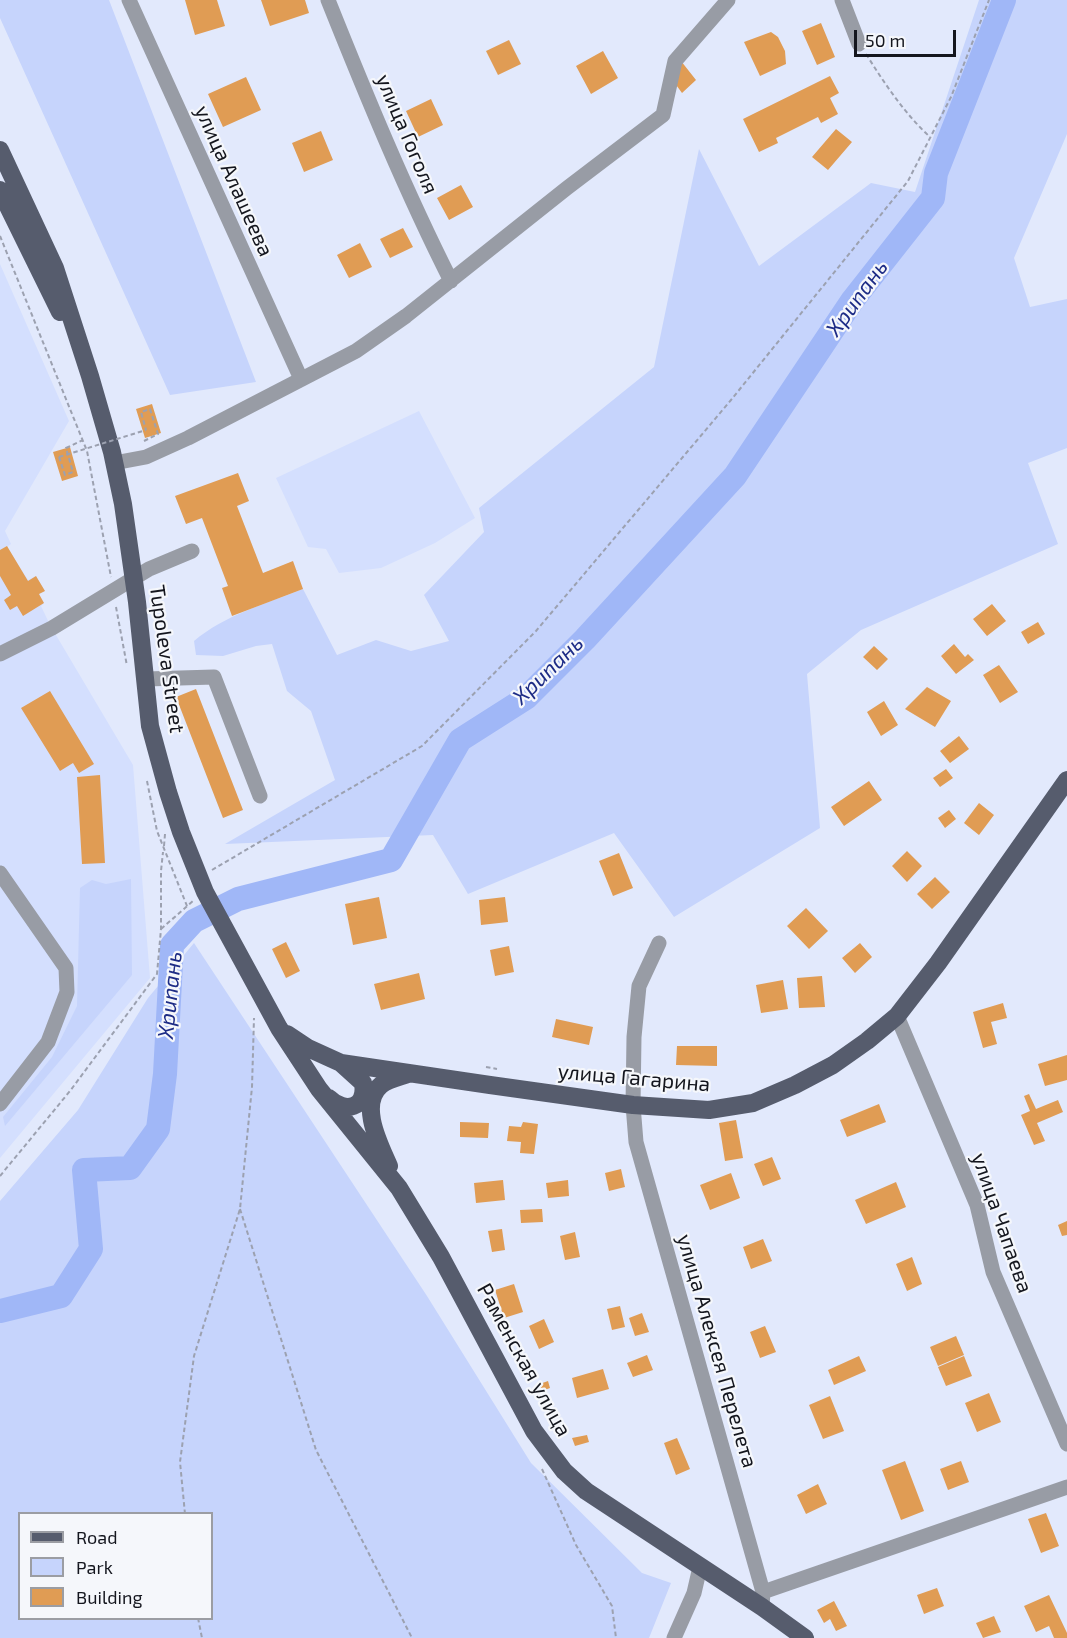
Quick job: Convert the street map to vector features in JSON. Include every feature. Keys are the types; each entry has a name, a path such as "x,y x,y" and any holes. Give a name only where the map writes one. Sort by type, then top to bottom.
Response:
{"main road":[{"name":"Tupoleva Street","path":"0,150 55,267 90,376 114,463 123,504 134,578 150,726 168,792 202,885 279,1028"},
{"name":"Tupoleva Street","path":"0,190 90,376"},
{"name":"улица Гагарина","path":"279,1028 308,1048 341,1063 633,1105 709,1110 753,1103 833,1065 897,1016 938,963 1067,780"},
{"name":"Раменская улица","path":"279,1028 319,1089 399,1188 441,1257 534,1431 556,1461 586,1491 700,1567 763,1600 805,1638"},
{"path":"319,1089 337,1105 345,1108 356,1105 362,1097 363,1083 341,1063"},
{"path":"399,1188 374,1130 371,1105 375,1091 380,1086 387,1081 410,1073"}],"street":[{"name":"улица Алашеева","path":"129,0 301,380"},
{"name":"улица Гоголя","path":"328,0 390,153 451,282"},
{"path":"114,463 146,457 188,438 356,351 406,316 567,188 663,116 675,61 728,0"},
{"path":"842,0 859,45"},
{"path":"0,654 52,628 149,569 192,551"},
{"path":"146,679 214,677 260,796"},
{"path":"0,873 66,968 67,992 48,1042 0,1104"},
{"name":"улица Алексея Перелета","path":"659,944 639,986 634,1037 633,1105 636,1142 763,1600"},
{"name":"улица Чапаева","path":"897,1016 977,1205 993,1272 1067,1444"},
{"path":"763,1600 1067,1487"},
{"path":"674,1638 694,1593 700,1567"}],"path":[{"path":"161,929 187,906 202,885 422,746 536,631 731,400 908,181 951,97 989,0"},
{"path":"859,45 888,90 914,122 930,137"},
{"path":"0,236 87,451 128,671"},
{"path":"82,440 66,448 73,472 65,475 59,457 146,430 141,412 150,409 158,434 144,441"},
{"path":"146,774 157,831 187,906"},
{"path":"0,1176 70,1091 157,974 165,826"},
{"path":"185,1512 180,1462 194,1356 240,1209 252,1087 251,978"},
{"path":"240,1209 316,1450 412,1638"},
{"path":"539,1464 576,1545 612,1606 616,1638"},
{"path":"198,1620 202,1638"}],"shaded area":[{"path":"0,264 69,421 5,531 11,544 7,547 28,580 36,576 45,591 39,594 44,603 41,606 50,625 133,765 150,978 0,1158"},
{"path":"419,411 475,518 435,543 381,568 339,573 326,549 308,547 276,478"}],"green space":[{"path":"0,0 109,0 256,382 170,395 0,18"},
{"path":"979,0 1067,0 1067,134 1014,258 1030,307 1067,299 1067,448 1028,463 1058,544 861,630 807,674 820,828 674,917 614,833 468,894 433,835 225,844 335,780 311,711 287,691 272,644 256,646 223,656 196,655 194,641 232,617 303,589 337,655 376,640 411,651 449,641 424,595 484,532 479,508 654,367 699,149 759,266 871,183 915,192"},
{"path":"131,879 132,975 5,1126 3,1117 52,1057 77,1006 80,888 92,880 106,884"},
{"path":"194,943 427,1296 531,1463 642,1573 671,1583 649,1638 0,1638 0,1201 78,1110 148,998"}],"building":[{"path":"185,0 217,0 225,26 195,35"},
{"path":"261,0 305,0 309,13 270,26"},
{"path":"821,23 835,57 817,65 802,31"},
{"path":"771,32 778,37 785,51 786,64 760,76 744,42"},
{"path":"509,40 521,64 498,75 486,51"},
{"path":"603,51 618,78 591,94 576,66"},
{"path":"681,61 696,80 682,93 674,82"},
{"path":"830,76 839,93 830,98 838,114 821,123 818,117 776,138 778,143 759,152 743,119"},
{"path":"246,77 261,110 223,127 208,94"},
{"path":"431,99 443,125 418,137 406,111"},
{"path":"836,129 852,142 828,170 812,157"},
{"path":"321,131 333,160 304,172 292,143"},
{"path":"461,185 473,207 449,220 437,198"},
{"path":"403,228 413,247 390,258 380,239"},
{"path":"360,243 372,267 349,278 337,255"},
{"path":"152,404 161,433 145,438 136,409"},
{"path":"70,447 78,476 62,481 53,452"},
{"path":"238,473 249,501 237,506 263,573 293,561 303,589 232,616 222,588 228,586 202,518 186,524 175,496"},
{"path":"7,546 28,581 36,576 45,591 39,594 44,603 23,616 17,606 10,610 4,600 11,595 0,576 0,550"},
{"path":"992,604 1006,621 987,636 973,619"},
{"path":"1038,622 1045,634 1028,644 1021,632"},
{"path":"954,644 965,657 968,654 974,660 956,674 941,656"},
{"path":"874,646 888,659 877,670 863,657"},
{"path":"999,665 1018,692 1000,703 983,675"},
{"path":"927,687 951,701 935,727 905,709"},
{"path":"196,689 243,810 223,818 176,697"},
{"path":"50,691 94,764 79,773 73,763 60,771 21,708"},
{"path":"884,701 898,725 881,736 867,712"},
{"path":"959,736 969,749 950,763 940,751"},
{"path":"946,769 953,778 940,787 933,778"},
{"path":"100,775 105,863 82,864 77,777"},
{"path":"869,781 882,800 844,826 831,807"},
{"path":"979,803 994,815 979,835 964,823"},
{"path":"949,810 956,819 945,828 938,818"},
{"path":"907,851 922,866 907,882 892,866"},
{"path":"619,853 633,888 613,896 599,861"},
{"path":"935,877 950,892 932,909 917,894"},
{"path":"379,897 387,938 353,945 345,904"},
{"path":"505,897 508,922 481,925 479,900"},
{"path":"806,908 828,931 809,949 787,926"},
{"path":"286,942 300,971 286,978 272,949"},
{"path":"860,943 872,957 855,973 842,958"},
{"path":"509,946 514,972 495,976 490,950"},
{"path":"419,973 425,999 381,1010 374,984"},
{"path":"822,976 825,1007 799,1008 797,978"},
{"path":"783,980 788,1009 761,1013 756,985"},
{"path":"1003,1003 1007,1018 991,1022 997,1044 983,1048 973,1012"},
{"path":"556,1019 593,1027 589,1045 552,1037"},
{"path":"677,1046 717,1046 717,1066 676,1065"},
{"path":"1067,1055 1067,1080 1045,1086 1038,1064"},
{"path":"1029,1094 1036,1109 1058,1100 1063,1112 1037,1123 1045,1141 1034,1145 1021,1115 1030,1111 1024,1096"},
{"path":"879,1104 886,1122 847,1137 840,1120"},
{"path":"736,1120 743,1158 725,1161 719,1123"},
{"path":"460,1122 489,1123 488,1138 460,1137"},
{"path":"523,1122 538,1124 534,1154 520,1153 521,1142 507,1141 509,1126 521,1127"},
{"path":"772,1157 781,1179 763,1186 754,1164"},
{"path":"621,1169 625,1187 609,1191 605,1173"},
{"path":"731,1173 740,1198 710,1210 700,1185"},
{"path":"503,1180 505,1200 476,1203 474,1183"},
{"path":"568,1180 569,1196 548,1198 546,1183"},
{"path":"896,1182 906,1207 866,1224 855,1200"},
{"path":"542,1209 543,1222 521,1223 520,1210"},
{"path":"1067,1221 1067,1235 1062,1236 1058,1225"},
{"path":"502,1229 505,1250 492,1252 488,1231"},
{"path":"575,1232 580,1257 565,1260 560,1236"},
{"path":"763,1239 772,1261 751,1269 743,1247"},
{"path":"912,1257 922,1284 907,1291 896,1264"},
{"path":"514,1284 523,1312 504,1318 495,1290"},
{"path":"620,1306 625,1327 612,1330 607,1309"},
{"path":"642,1313 649,1332 635,1336 629,1318"},
{"path":"544,1319 554,1342 539,1349 529,1326"},
{"path":"765,1326 776,1352 760,1358 750,1332"},
{"path":"956,1336 964,1355 938,1366 930,1347"},
{"path":"647,1355 653,1370 633,1377 627,1363"},
{"path":"859,1356 866,1371 834,1385 828,1370"},
{"path":"964,1356 972,1376 946,1386 938,1367"},
{"path":"603,1369 609,1389 577,1398 572,1378"},
{"path":"548,1381 550,1388 539,1392 537,1385"},
{"path":"989,1393 1001,1422 977,1432 965,1403"},
{"path":"830,1396 844,1431 823,1439 809,1405"},
{"path":"587,1435 589,1442 575,1446 572,1438"},
{"path":"677,1438 690,1469 676,1475 664,1443"},
{"path":"905,1461 924,1511 901,1520 882,1470"},
{"path":"961,1461 969,1482 948,1490 940,1469"},
{"path":"818,1484 827,1504 806,1514 797,1495"},
{"path":"1046,1513 1059,1546 1041,1553 1028,1519"},
{"path":"937,1588 944,1606 924,1614 917,1595"},
{"path":"1049,1595 1067,1633 1067,1638 1054,1638 1049,1626 1036,1632 1024,1606"},
{"path":"834,1601 847,1626 836,1631 830,1619 824,1623 817,1610"},
{"path":"994,1616 1001,1632 983,1638 976,1623"}],"waterway":[{"name":"Хрипань","path":"0,1311 61,1296 91,1249 84,1170 130,1168 158,1129 165,1074 172,945 194,921 238,899 391,860 460,740 526,698 585,639 735,476 852,301 933,198 936,173 1004,0"}]}
